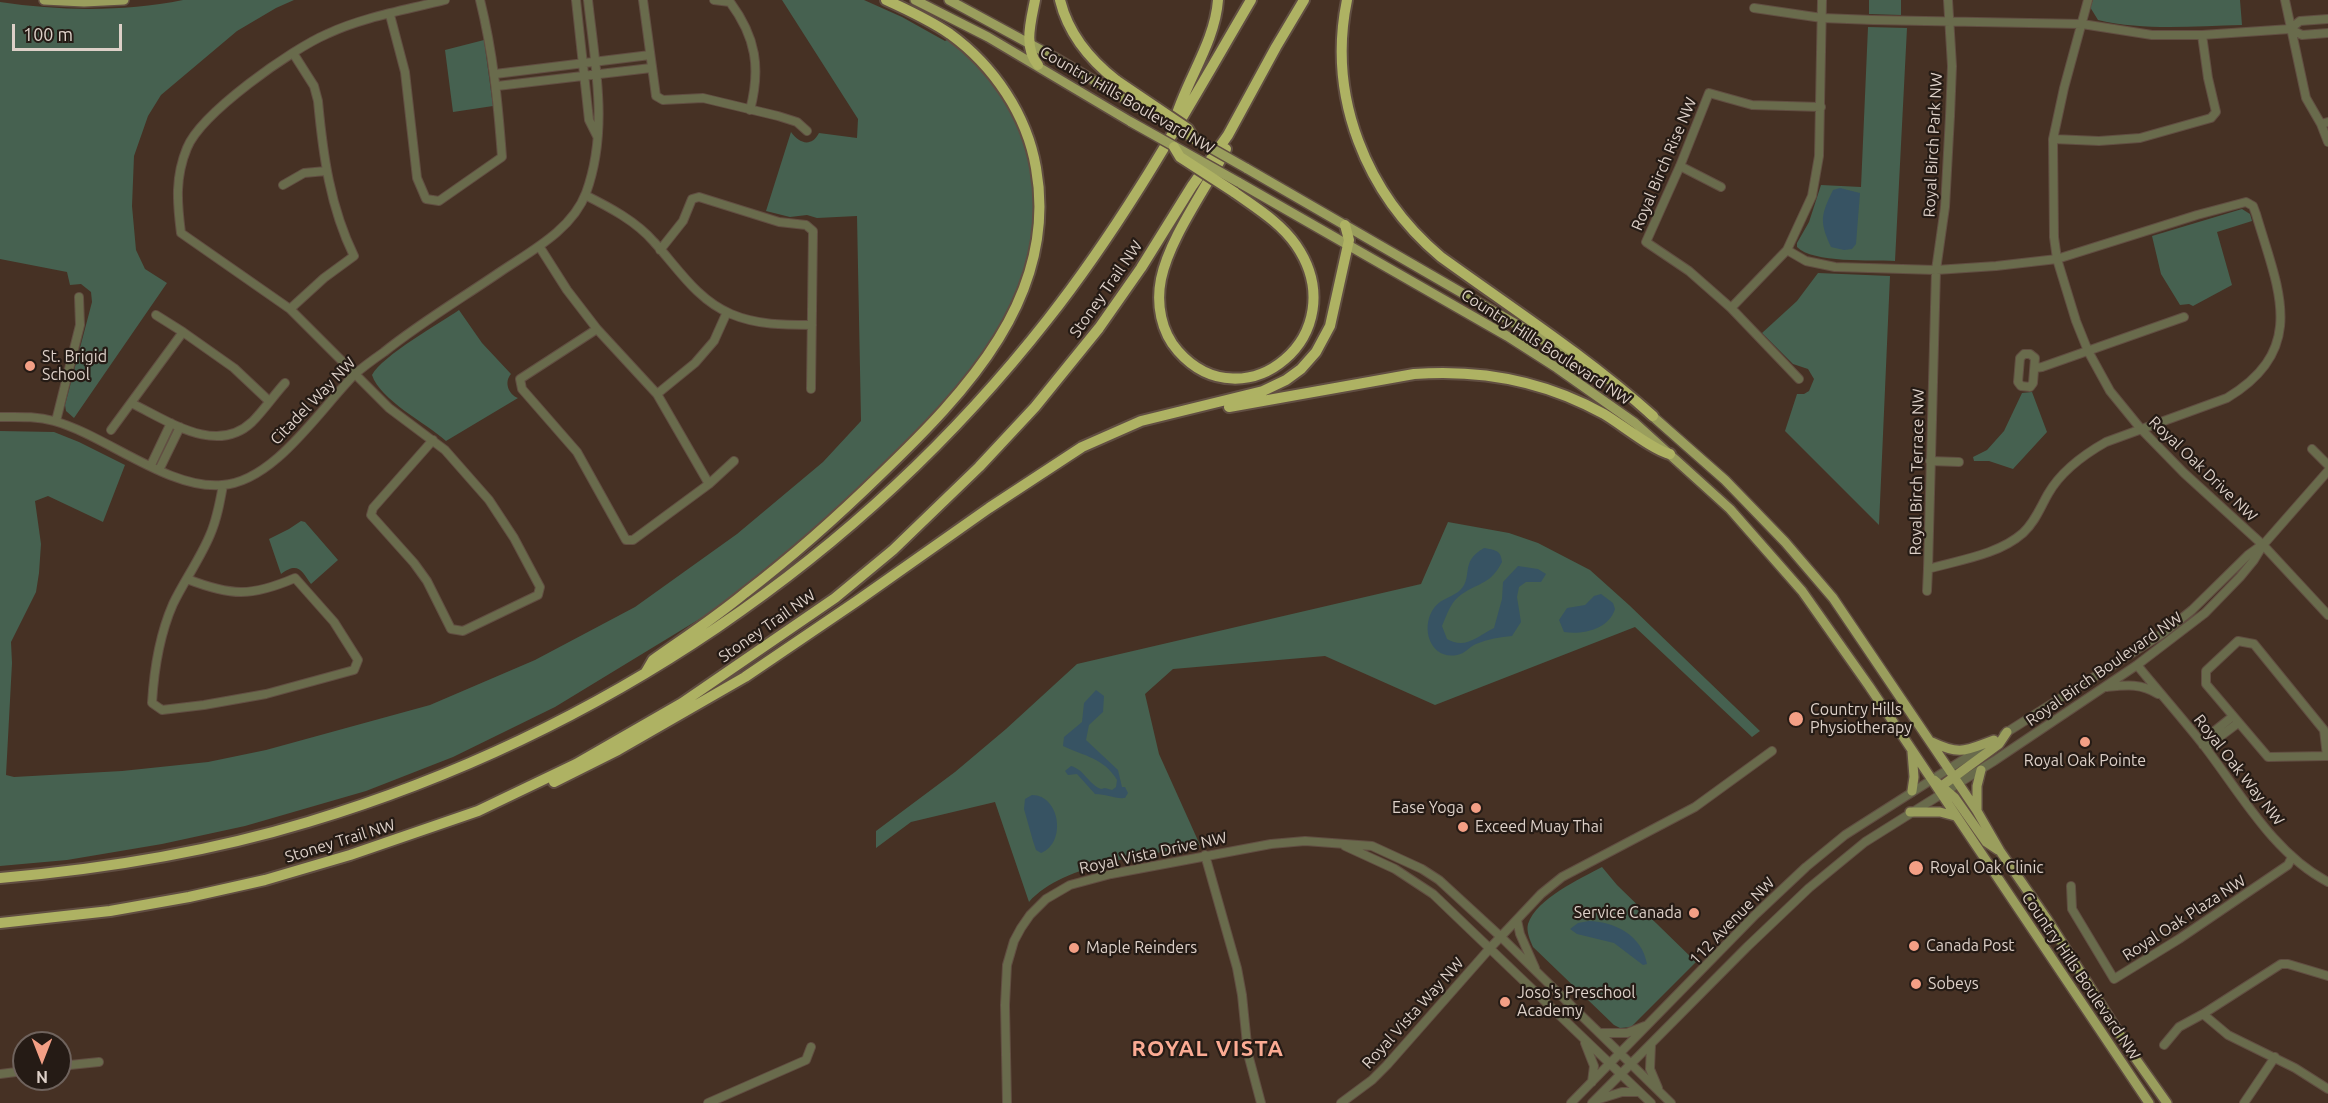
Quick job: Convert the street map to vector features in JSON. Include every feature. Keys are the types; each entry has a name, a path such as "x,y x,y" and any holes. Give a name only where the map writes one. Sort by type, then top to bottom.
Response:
{"highway":[{"path":"644,675 653,660 744,595 793,554 916,440 957,395 990,353 1002,334 1024,286 1039,230 1039,192 1029,138 1017,111 1001,85 967,48 949,33 886,0"},
{"path":"1035,0 1029,43 1032,57 1038,65"},
{"path":"1060,0 1063,13 1074,35 1102,69 1188,129 1194,139"},
{"path":"1218,0 1214,21 1179,104 1172,143 1179,157 1236,187 1290,237 1309,270 1314,295 1308,330 1290,354 1272,369 1257,375 1233,378 1208,373 1184,358 1165,331 1160,298 1161,278 1172,248 1226,149 1228,135"},
{"name":"Stoney Trail NW","path":"0,878 117,865 226,843 304,823 378,799 504,749 591,706 644,675 737,614 784,580 882,498 979,402 1050,317 1102,246 1172,143 1251,0"},
{"name":"Stoney Trail NW","path":"0,923 110,911 265,880 350,855 478,811 576,764 682,703 835,598 893,550 979,467 1035,407 1085,346 1141,268 1192,186 1228,135 1304,0"},
{"path":"1347,0 1341,41 1346,96 1363,154 1379,188 1417,236 1441,257 1576,353 1618,385 1653,416"},
{"path":"478,811 505,805 579,771 745,677 997,502 1082,447 1141,422 1274,387 1301,369 1316,352 1330,326 1348,244 1349,236 1345,225"},
{"path":"1208,406 1229,407 1414,374 1439,372 1484,374 1532,384 1580,401 1662,452 1670,454"}],"main road":[{"path":"44,0 84,2 124,0"},
{"name":"Country Hills Boulevard NW","path":"915,0 988,37 1131,122 1172,143"},
{"name":"Country Hills Boulevard NW","path":"949,0 1029,43 1563,352 1653,416 1725,480 1785,542 1833,598 1977,811 2000,851 2047,919 2133,1055 2167,1103"},
{"name":"Country Hills Boulevard NW","path":"1236,187 1348,244 1507,336 1627,417 1730,509 1802,591 1931,779"},
{"path":"1944,790 1953,776 1999,744 2007,732"},
{"path":"1931,742 1949,751 1963,751 1994,740"},
{"path":"1911,750 1914,777 1912,791"},
{"path":"1977,811 1977,786 1981,770"},
{"path":"1931,779 1936,780 1986,842 2000,851"},
{"name":"Country Hills Boulevard NW","path":"1944,790 1955,816 2149,1103"},
{"path":"1910,812 1941,812 1955,816"}],"street":[{"path":"433,440 373,508 371,515 427,581 451,629 463,631 538,595 540,587 514,538 489,500 445,450 433,440 389,408 290,309 181,233 176,198 179,173 188,146 200,126 222,105 293,53 325,34 353,24 445,0"},
{"path":"390,15 405,72 417,178 426,199 439,201 502,157 497,86 490,39 480,0"},
{"name":"Citadel Way NW","path":"576,0 581,63 589,120 597,138"},
{"name":"Citadel Way NW","path":"0,417 34,417 56,421 159,470 199,485 223,486 243,481 267,467 356,373 387,349 539,246 564,226 585,195 592,171 600,120 588,0"},
{"path":"643,0 656,96 663,100 702,98 797,122 807,131"},
{"path":"714,0 730,2 740,15 751,38 756,61 755,88 750,110"},
{"path":"1799,380 1731,308 1787,250 1812,196 1819,156 1822,0"},
{"name":"Royal Birch Park NW","path":"1936,270 1945,207 1952,66 1948,0"},
{"name":"Royal Oak Drive NW","path":"2088,0 2053,139 2053,208 2057,259 2088,351 2110,391 2141,429 2184,473 2263,545 2328,615"},
{"path":"2284,0 2306,98 2325,123 2328,142"},
{"path":"1754,8 1822,18 2082,24 2152,36 2290,29 2302,36 2328,33"},
{"path":"2290,29 2300,21 2328,19"},
{"path":"2053,139 2099,141 2140,138 2211,118 2216,112 2202,35"},
{"path":"290,309 324,278 354,256 343,233 331,197 316,93 293,53"},
{"path":"495,74 650,55"},
{"path":"497,86 651,68"},
{"name":"Royal Birch Rise NW","path":"1731,308 1689,271 1646,242 1709,93 1752,105 1821,107"},
{"path":"1680,166 1721,187"},
{"path":"284,185 304,173 326,171"},
{"path":"585,195 629,220 653,241 695,289 727,312 769,324 812,325"},
{"path":"660,250 683,220 692,199 699,197 779,222 806,225 813,231 811,389"},
{"name":"Royal Birch Terrace NW","path":"1936,270 1928,568 2002,547 2023,533 2038,514 2049,492 2068,468 2106,442 2227,398 2245,387 2271,359 2278,339 2282,314 2279,294 2253,206 2246,202 2057,259"},
{"path":"539,246 567,290 597,329 657,394 709,484"},
{"path":"1787,250 1806,261 1835,267 1936,270 2057,259"},
{"path":"56,421 80,324 79,297"},
{"path":"657,394 695,363 714,341 727,312"},
{"path":"156,315 234,368 268,401"},
{"path":"2035,368 2184,316"},
{"path":"597,329 520,379 522,389 576,452 626,540 633,540 709,484 734,461"},
{"path":"111,430 183,332"},
{"path":"131,403 180,427 209,437 230,435 250,424 285,383"},
{"path":"151,465 171,423"},
{"path":"159,470 180,427"},
{"path":"2312,449 2328,465"},
{"path":"1930,461 1959,462"},
{"name":"Royal Birch Boulevard NW","path":"1931,779 1981,770 2137,665 2205,613 2240,577 2263,545 2328,471"},
{"path":"187,579 212,589 243,592 269,589 295,578 334,622 358,660 354,670 266,694 204,705 162,710 152,703 154,670 164,628 173,605 210,535 218,514 223,486"},
{"name":"Royal Birch Boulevard NW","path":"1953,776 1994,740 2164,632 2192,610 2248,555 2263,545"},
{"path":"1927,591 1928,568"},
{"path":"2238,641 2254,644 2324,730 2328,756 2268,757 2235,720 2206,684 2206,671 2238,641"},
{"name":"Royal Oak Way NW","path":"2137,665 2203,745 2267,829 2309,872 2328,882"},
{"path":"2105,687 2133,684 2148,688 2164,698"},
{"path":"2203,745 2207,738 2235,720"},
{"name":"Royal Vista Way NW","path":"1341,1103 1387,1065 1541,894 1562,877 1685,813 1772,751"},
{"name":"112 Avenue NW","path":"1572,1103 1806,867 1845,835 1931,779"},
{"name":"112 Avenue NW","path":"1594,1101 1809,888 1865,842 1944,790"},
{"name":"Royal Vista Drive NW","path":"1007,1103 1005,1016 1007,965 1014,941 1030,915 1046,899 1070,885 1111,874 1205,855 1305,841 1372,846 1422,869 1458,896 1671,1103"},
{"name":"Royal Vista Drive NW","path":"1341,844 1395,869 1434,894 1651,1103"},
{"path":"1205,855 1237,968 1248,1054 1261,1103"},
{"name":"Royal Oak Plaza NW","path":"2071,886 2072,909 2114,979 2179,939 2288,865 2292,857"},
{"path":"1517,920 1520,934 1531,954 1536,971"},
{"path":"2164,1045 2179,1027 2204,1014 2281,964 2289,964 2328,976"},
{"path":"2204,1014 2228,1035 2275,1057 2328,1089"},
{"path":"1600,1033 1627,1033 1649,1024"},
{"path":"1584,1038 1593,1065 1592,1082"},
{"path":"1651,1045 1650,1069 1658,1083 1658,1090"},
{"path":"708,1103 806,1060 811,1047"},
{"path":"2244,1103 2275,1057"},
{"path":"72,1065 99,1062"},
{"path":"1594,1101 1622,1092 1639,1092"}],"green space":[{"path":"183,0 294,0 237,31 161,95 148,116 134,156 132,206 136,250 145,269 167,283 74,418 66,411 65,405 92,302 91,292 81,284 70,285 67,272 0,259 0,2 92,9 138,7"},
{"path":"782,0 864,0 902,17 945,41 949,39 980,64 1021,123 1036,175 1038,221 1028,267 1010,315 960,389 849,500 716,609 555,707 453,757 366,791 245,826 162,844 67,860 0,866 0,431 54,432 125,465 103,522 48,496 35,501 41,544 36,592 11,642 6,775 14,777 122,771 208,762 266,750 430,705 535,660 635,607 737,534 823,462 861,421 857,216 790,217 766,211 791,132 805,142 812,141 819,133 857,138 858,119"},
{"path":"1869,0 1901,0 1901,15 1869,14"},
{"path":"2093,0 2240,0 2242,25 2134,26 2098,20 2090,7"},
{"path":"1868,27 1907,28 1895,261 1829,258 1816,256 1797,247 1809,222 1821,185 1861,187"},
{"path":"484,40 493,106 453,112 445,50"},
{"path":"2242,209 2250,214 2252,221 2217,232 2232,285 2193,306 2180,305 2161,274 2152,236"},
{"path":"1818,273 1890,276 1879,525 1785,431 1797,394 1809,391 1814,379 1808,369 1793,364 1762,333 1797,301"},
{"path":"459,310 482,343 511,374 508,388 518,398 446,441 404,411 384,393 372,375 399,350"},
{"path":"2032,392 2047,432 2013,469 1989,461 1974,461 1973,457 1987,450 2004,431 2022,393"},
{"path":"301,521 305,522 338,560 311,584 296,568 281,574 269,539"},
{"path":"1448,522 1509,533 1538,543 1590,570 1760,731 1752,737 1635,627 1435,705 1325,656 1173,669 1145,694 1159,754 1200,845 1133,857 1085,869 1045,889 1029,902 995,802 911,822 876,848 876,831 955,772 1077,664 1421,584"},
{"path":"1602,867 1617,885 1696,962 1631,1027 1620,1028 1614,1025 1533,947 1528,933 1528,924 1540,906 1571,883"}],"water":[{"path":"1840,188 1860,193 1856,244 1852,249 1831,247 1823,224 1824,212 1833,190"},
{"path":"1484,548 1497,551 1502,562 1494,575 1462,594 1452,604 1442,626 1447,639 1454,642 1471,641 1494,628 1502,599 1503,582 1518,566 1538,569 1546,574 1541,582 1526,582 1519,587 1517,597 1521,622 1512,636 1480,642 1460,654 1441,653 1435,648 1428,635 1432,611 1438,604 1463,587 1471,559"},
{"path":"1601,594 1613,603 1615,609 1612,616 1594,629 1564,632 1559,620 1567,608 1585,605 1594,596"},
{"path":"1096,690 1104,696 1103,712 1089,725 1086,740 1118,770 1122,787 1125,787 1128,793 1125,798 1095,794 1077,774 1068,775 1065,771 1071,766 1101,789 1112,790 1116,787 1117,780 1100,762 1063,746 1064,737 1082,722 1084,703"},
{"path":"1032,795 1041,797 1049,803 1057,820 1054,840 1049,848 1041,853 1036,850 1024,809 1025,799"},
{"path":"1589,921 1608,924 1626,932 1639,945 1647,964 1643,965 1614,943 1577,934 1570,929 1578,923"}],"place":[{"name":"St. Brigid School","path":"30,366"},
{"name":"Country Hills Physiotherapy","path":"1796,719"},
{"name":"Royal Oak Pointe","path":"2085,742"},
{"name":"Ease Yoga","path":"1476,808"},
{"name":"Exceed Muay Thai","path":"1463,827"},
{"name":"Royal Oak Clinic","path":"1916,868"},
{"name":"Service Canada","path":"1694,913"},
{"name":"Canada Post","path":"1914,946"},
{"name":"Maple Reinders","path":"1074,948"},
{"name":"Sobeys","path":"1916,984"},
{"name":"Joso's Preschool Academy","path":"1505,1002"}],"district":[{"name":"ROYAL VISTA","path":"1208,1049"}]}
